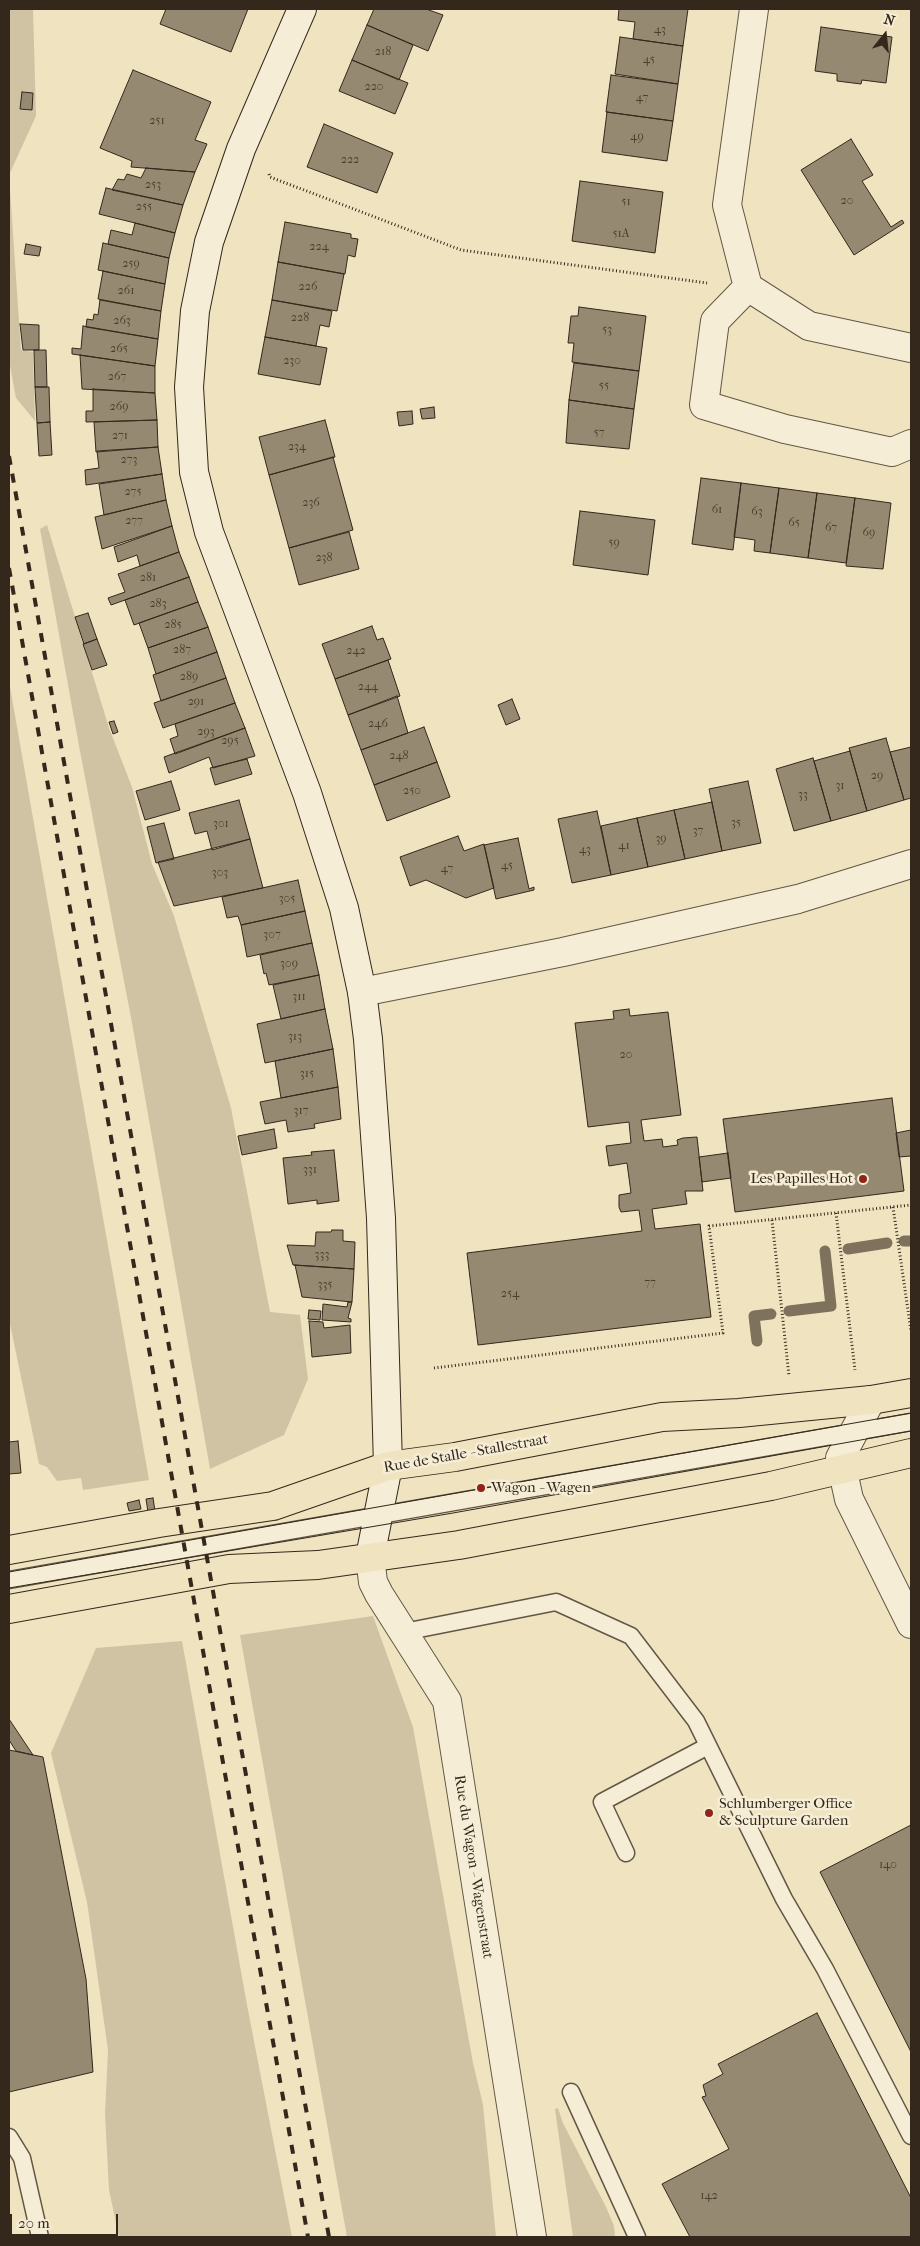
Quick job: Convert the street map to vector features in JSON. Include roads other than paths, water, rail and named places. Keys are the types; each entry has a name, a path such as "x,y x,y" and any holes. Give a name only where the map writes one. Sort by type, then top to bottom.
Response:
{"main road":[{"name":"Rue de Stalle - Stallestraat","path":"9,1550 159,1523 273,1506 388,1466 454,1457 662,1417 740,1413 871,1400 911,1393"},
{"path":"9,1609 229,1569 294,1567 459,1545 771,1486 911,1453"}],"street":[{"name":"Rue du Wagon - Wagenstraat","path":"302,9 241,149 209,242 195,311 189,387 194,472 209,532 307,793 344,908 362,992 381,1218 388,1466 370,1557 373,1582 447,1702 532,2237"},
{"path":"754,9 728,205 748,287 809,326 911,348"},
{"path":"748,287 715,321 704,405 785,428 892,452 911,444"},
{"path":"362,992 563,952 798,899 911,864"},
{"path":"871,1400 840,1458 849,1499 911,1624"}],"lane":[{"path":"9,1580 852,1434 911,1422"},
{"path":"404,1632 556,1602 631,1636 696,1721 784,1899 826,1969 911,2136"},
{"path":"626,1853 602,1802 708,1746"},
{"path":"571,2092 636,2237"},
{"path":"9,2137 22,2158 40,2237"}],"waterway":[{"path":"904,1241 911,1241"},
{"path":"848,1249 887,1243"},
{"path":"789,1311 831,1306 825,1251"},
{"path":"757,1341 754,1316 771,1314"}],"tram line":[{"path":"9,1572 911,1413"},
{"path":"9,1588 453,1513 911,1431"}],"railway":[{"path":"9,456 329,2237"},
{"path":"9,568 308,2237"}],"place":[{"name":"Les Papilles Hot","path":"863,1179"},
{"name":"Wagon - Wagen","path":"481,1488"},
{"name":"Schlumberger Office & Sculpture Garden","path":"709,1813"}]}
